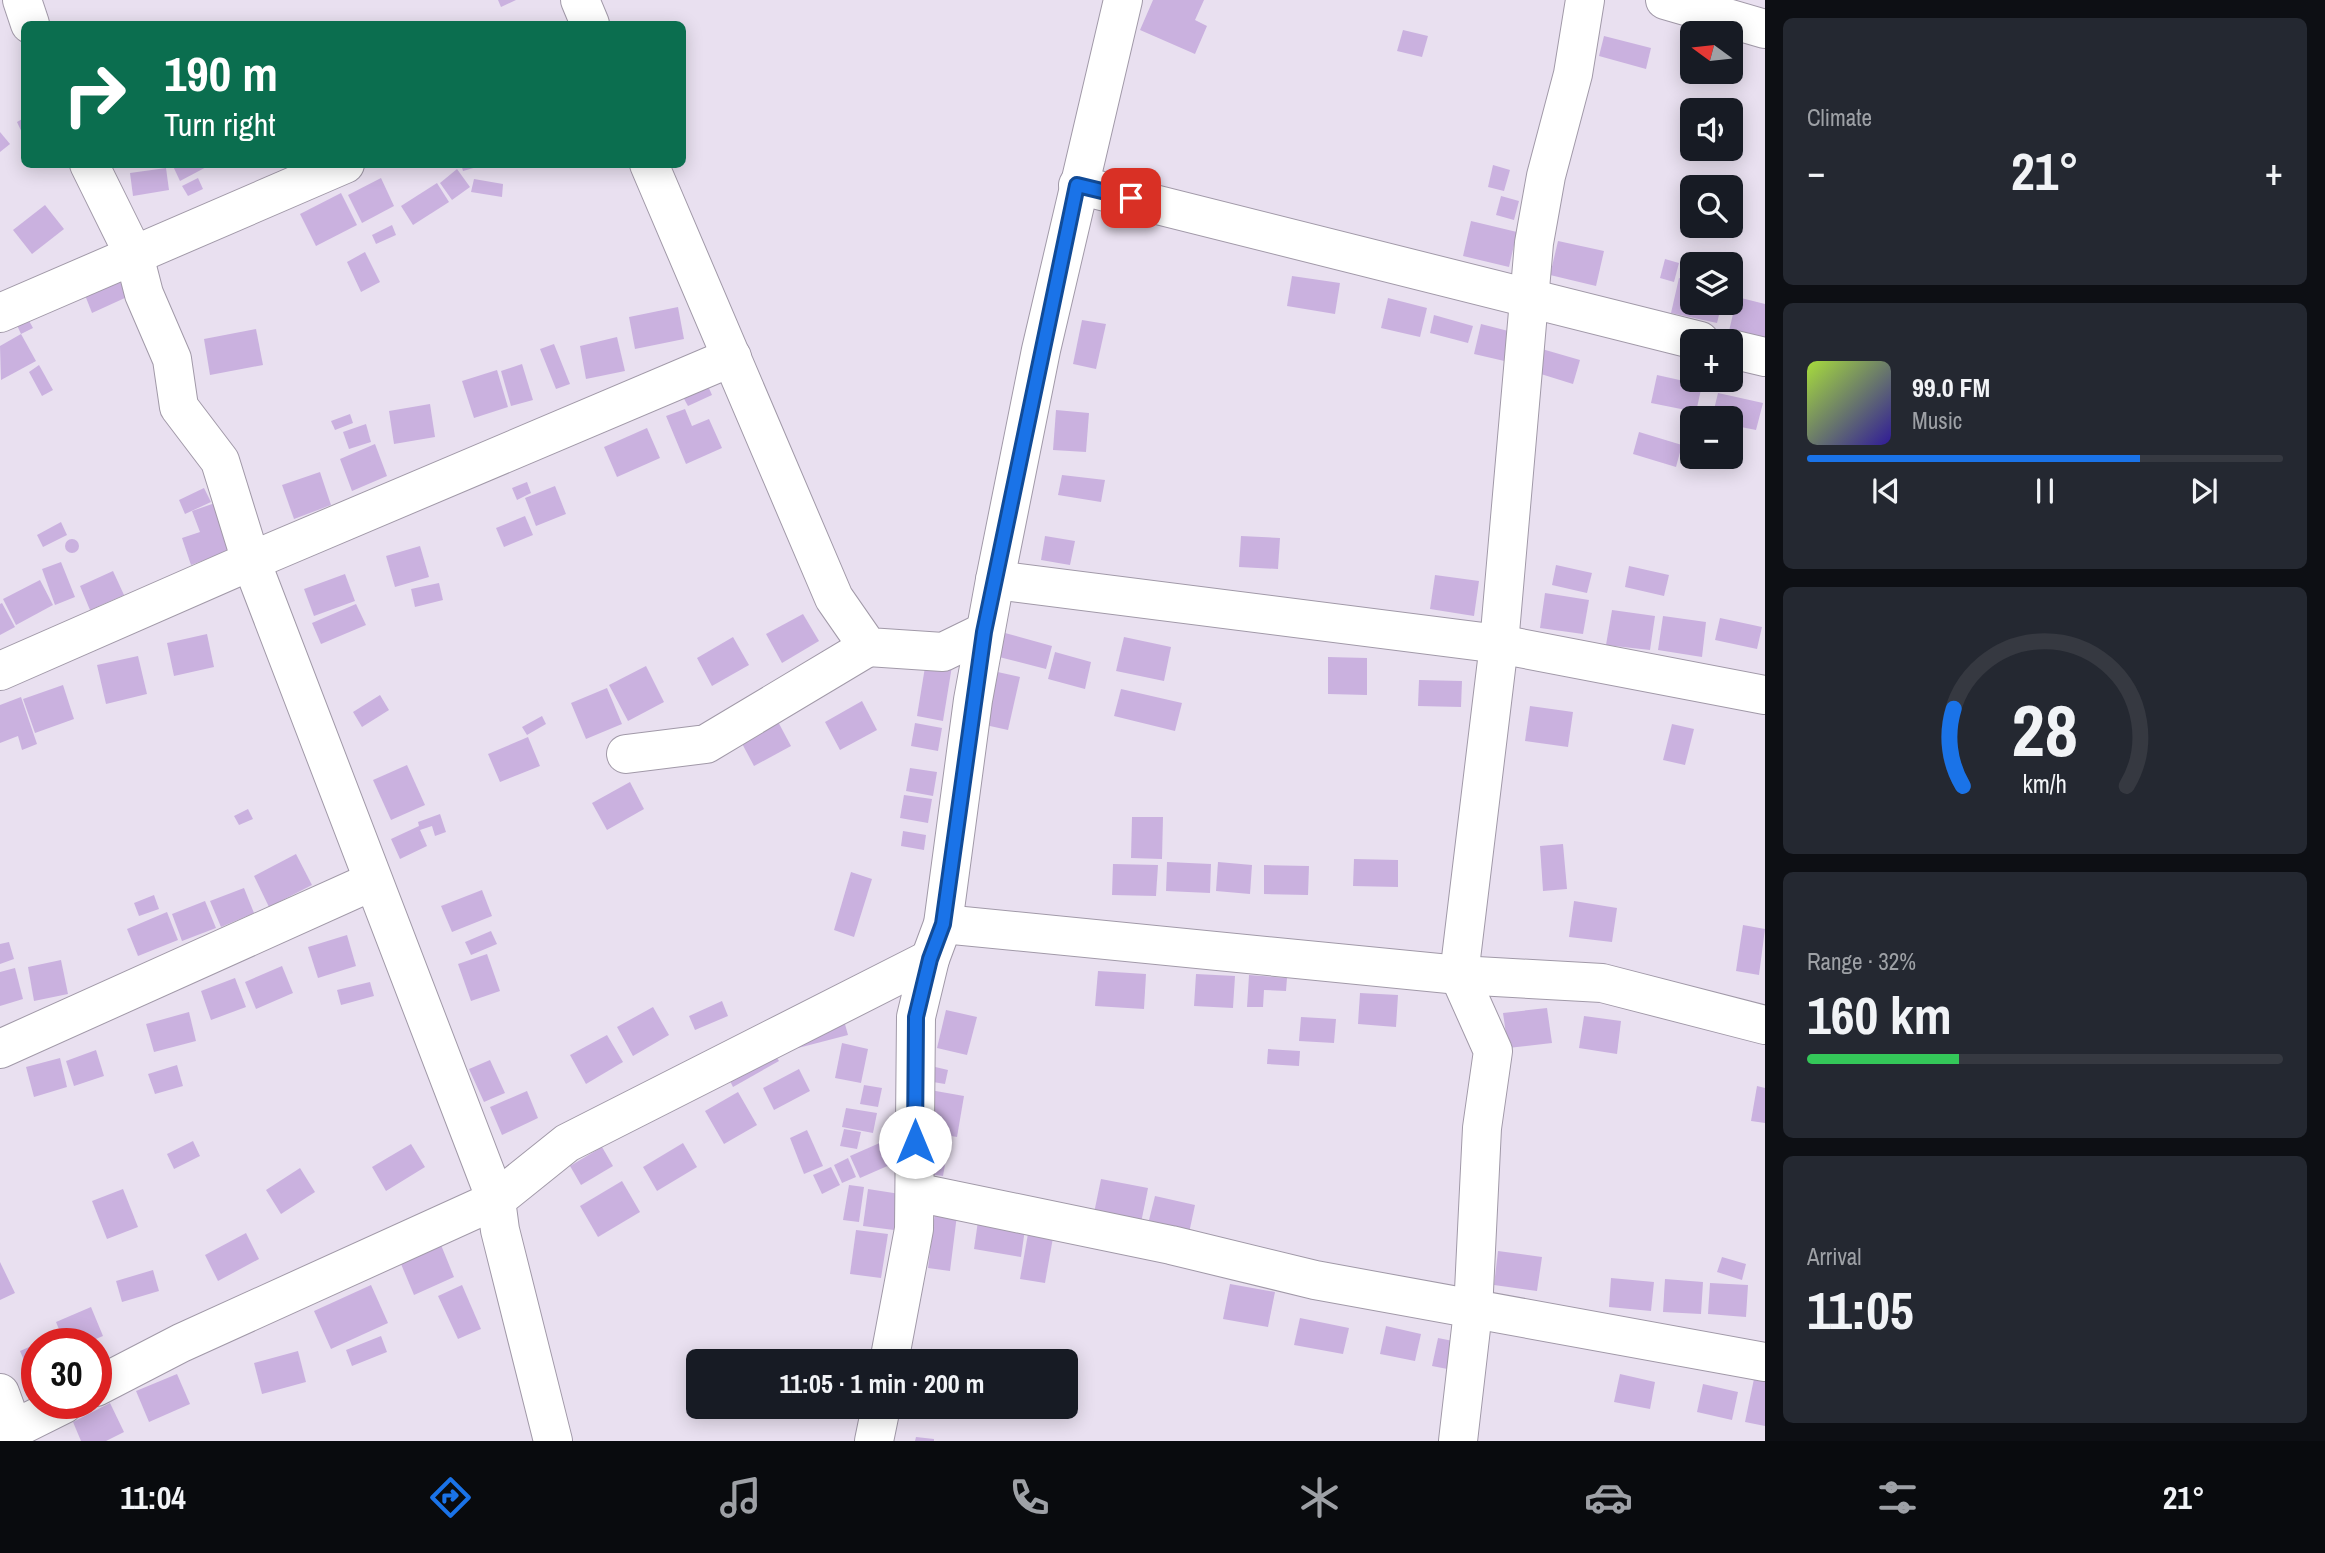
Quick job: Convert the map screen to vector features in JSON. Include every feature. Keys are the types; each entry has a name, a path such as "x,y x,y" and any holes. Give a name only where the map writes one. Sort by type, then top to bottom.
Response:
{"street":[{"path":"22,0 29,21"},
{"path":"580,0 589,21"},
{"path":"891,1349 914,1229 916,1017 937,941 984,632 1077,185 1123,0"},
{"path":"1458,1441 1473,1311 1482,1128 1493,1051 1460,975 1499,645 1534,243 1546,176 1573,74 1585,0"},
{"path":"1665,0 1765,29"},
{"path":"91,168 134,255 144,294 173,359 179,407 220,461 251,561 496,1200 499,1230 553,1441"},
{"path":"0,313 336,168"},
{"path":"651,168 834,598 867,647"},
{"path":"1077,185 1680,336"},
{"path":"1743,352 1765,358"},
{"path":"0,671 251,561 732,358"},
{"path":"995,580 1499,645 1765,695"},
{"path":"626,754 706,744 867,647 943,652 984,632"},
{"path":"0,1049 373,881"},
{"path":"112,1379 181,1343 496,1200 567,1143 937,941 1602,983 1765,1025"},
{"path":"915,1192 1473,1311 1765,1362"},
{"path":"0,1393 7,1433 35,1419"},
{"path":"874,1441 879,1419"}],"building":[{"path":"498,0 516,0 501,7"},
{"path":"1153,0 1204,0 1195,20 1207,26 1195,54 1140,30"},
{"path":"1403,30 1428,36 1422,57 1397,51"},
{"path":"1604,36 1651,48 1646,69 1599,56"},
{"path":"0,132 10,144 0,152"},
{"path":"1493,165 1510,170 1504,191 1488,187"},
{"path":"166,168 169,190 133,196 130,173"},
{"path":"174,168 204,168 180,181"},
{"path":"457,169 470,187 452,200 440,183"},
{"path":"198,178 203,189 188,196 182,186"},
{"path":"381,178 394,206 362,223 348,195"},
{"path":"474,179 503,184 502,197 471,192"},
{"path":"437,183 449,202 413,225 401,206"},
{"path":"341,193 357,225 316,246 300,214"},
{"path":"1501,196 1519,201 1514,220 1496,215"},
{"path":"45,205 64,229 32,254 13,230"},
{"path":"1471,221 1517,232 1509,267 1463,256"},
{"path":"392,225 396,235 376,244 372,235"},
{"path":"1558,241 1604,251 1596,286 1550,275"},
{"path":"365,252 380,282 361,292 347,262"},
{"path":"1665,259 1679,263 1674,282 1660,278"},
{"path":"117,275 127,297 92,313 83,290"},
{"path":"1292,276 1340,283 1335,314 1287,306"},
{"path":"1679,278 1680,278 1680,315 1671,313"},
{"path":"1388,298 1427,308 1420,337 1381,328"},
{"path":"1743,298 1765,304 1765,340 1743,334 1743,329 1729,329 1733,315 1743,315"},
{"path":"678,307 684,339 635,349 629,317"},
{"path":"1434,315 1473,326 1468,343 1430,333"},
{"path":"1680,315 1719,315 1717,323"},
{"path":"27,317 33,328 21,334 16,323"},
{"path":"1082,320 1106,324 1096,369 1073,364"},
{"path":"1481,324 1520,334 1513,363 1474,354"},
{"path":"256,329 263,365 210,375 204,339"},
{"path":"21,334 36,361 1,380 0,346"},
{"path":"617,337 625,371 586,379 580,346"},
{"path":"554,344 570,384 556,389 540,349"},
{"path":"1535,347 1580,360 1573,384 1528,370"},
{"path":"522,364 533,400 511,406 501,371"},
{"path":"39,365 53,390 42,396 29,372"},
{"path":"497,370 508,407 474,418 462,381"},
{"path":"1657,375 1680,380 1680,392 1700,392 1697,406 1680,406 1680,409 1651,403"},
{"path":"708,386 712,395 688,406 683,397"},
{"path":"1718,393 1763,403 1756,430 1743,427 1743,406 1715,406"},
{"path":"430,404 435,437 394,444 389,411"},
{"path":"685,409 692,426 709,419 722,448 686,464 666,416"},
{"path":"1056,410 1089,413 1086,452 1053,450"},
{"path":"350,414 353,423 335,430 331,421"},
{"path":"366,424 371,442 349,449 343,432"},
{"path":"647,428 660,458 617,477 604,447"},
{"path":"1639,432 1680,444 1676,467 1633,454"},
{"path":"375,444 387,476 352,491 340,459"},
{"path":"320,472 331,505 294,519 282,485"},
{"path":"1062,475 1105,480 1101,502 1058,495"},
{"path":"527,482 531,493 517,500 512,488"},
{"path":"555,486 566,514 536,526 525,498"},
{"path":"204,488 211,502 185,514 179,500"},
{"path":"215,503 232,550 191,565 182,538 200,532 192,511"},
{"path":"525,516 533,535 504,547 496,528"},
{"path":"61,522 67,535 43,547 37,535"},
{"path":"1045,536 1075,541 1070,565 1041,560"},
{"path":"1241,536 1280,538 1278,569 1239,567"},
{"path":"72,539 77,541 77,551 72,553 67,551 65,546 67,541"},
{"path":"420,546 429,577 395,587 386,556"},
{"path":"61,562 75,597 55,605 42,569"},
{"path":"1556,565 1592,573 1587,593 1552,585"},
{"path":"1629,566 1669,575 1664,596 1625,587"},
{"path":"113,571 124,595 90,610 80,586"},
{"path":"345,574 355,601 314,616 304,589"},
{"path":"1435,575 1479,581 1474,616 1430,609"},
{"path":"40,580 53,605 16,625 3,599"},
{"path":"439,583 443,600 415,607 411,589"},
{"path":"1545,593 1589,600 1583,634 1540,628"},
{"path":"2,603 15,627 0,635 0,604"},
{"path":"356,604 366,625 321,644 312,623"},
{"path":"1612,610 1655,616 1650,650 1606,645"},
{"path":"803,614 819,641 782,663 766,634"},
{"path":"1663,616 1706,622 1702,657 1658,650"},
{"path":"1720,618 1762,627 1757,649 1715,640"},
{"path":"1005,633 1052,646 1046,669 999,657"},
{"path":"207,634 214,667 174,676 167,643"},
{"path":"733,637 749,665 712,686 697,658"},
{"path":"1124,637 1171,647 1164,681 1116,671"},
{"path":"1055,652 1091,662 1085,689 1048,679"},
{"path":"138,656 147,694 106,704 97,665"},
{"path":"1328,657 1367,658 1367,695 1328,694"},
{"path":"926,661 952,666 943,721 917,716"},
{"path":"646,666 664,702 628,721 609,685"},
{"path":"993,671 1020,677 1008,730 981,724"},
{"path":"1419,680 1462,681 1461,707 1418,706"},
{"path":"63,685 74,719 35,733 23,699"},
{"path":"607,688 622,724 586,739 571,703"},
{"path":"1121,689 1182,703 1175,731 1114,716"},
{"path":"380,695 389,710 362,727 353,712"},
{"path":"21,697 37,744 22,750 18,736 0,743 0,705"},
{"path":"862,701 877,730 840,750 825,722"},
{"path":"1530,706 1573,712 1568,747 1525,741"},
{"path":"542,716 546,724 527,735 522,727"},
{"path":"776,718 791,746 754,766 739,738"},
{"path":"915,723 942,728 938,751 911,746"},
{"path":"1672,724 1694,729 1685,765 1663,760"},
{"path":"528,737 540,766 500,782 488,754"},
{"path":"407,765 425,805 391,820 373,780"},
{"path":"910,768 937,772 933,796 906,791"},
{"path":"630,782 644,809 607,830 592,803"},
{"path":"904,795 932,799 928,823 900,818"},
{"path":"248,809 253,819 239,825 234,816"},
{"path":"440,814 446,832 435,836 432,826 420,830 427,846 400,859 391,839 419,826 418,822"},
{"path":"1132,817 1163,817 1162,859 1131,858"},
{"path":"903,831 926,835 924,850 901,846"},
{"path":"1563,844 1567,889 1543,891 1540,846"},
{"path":"296,854 312,885 269,907 254,876"},
{"path":"1354,859 1398,860 1398,887 1353,886"},
{"path":"1167,862 1211,864 1210,893 1166,891"},
{"path":"1218,862 1252,865 1250,894 1216,891"},
{"path":"1113,864 1158,865 1156,896 1112,895"},
{"path":"1264,865 1309,866 1308,895 1264,894"},
{"path":"851,872 872,879 854,937 834,930"},
{"path":"244,888 254,913 221,927 210,901"},
{"path":"482,890 492,916 452,932 441,906"},
{"path":"154,895 159,909 139,916 134,903"},
{"path":"205,901 216,928 182,941 172,914"},
{"path":"1574,901 1617,908 1612,942 1569,937"},
{"path":"167,912 178,940 138,956 127,929"},
{"path":"1743,925 1765,929 1759,975 1736,971"},
{"path":"491,931 497,944 471,955 465,942"},
{"path":"347,935 356,966 318,978 308,947"},
{"path":"9,942 14,959 0,964 0,944"},
{"path":"487,954 500,991 471,1001 458,964"},
{"path":"61,960 68,994 34,1001 28,967"},
{"path":"282,966 293,993 256,1009 245,982"},
{"path":"15,968 23,999 0,1006 0,972"},
{"path":"1098,971 1146,974 1144,1009 1095,1006"},
{"path":"1196,974 1235,976 1233,1008 1194,1006"},
{"path":"1249,975 1287,978 1286,991 1264,990 1263,1007 1247,1007"},
{"path":"235,978 246,1007 211,1020 201,991"},
{"path":"370,982 374,996 341,1005 337,990"},
{"path":"1360,993 1398,995 1396,1027 1358,1024"},
{"path":"722,1001 728,1016 695,1030 689,1016"},
{"path":"653,1007 669,1035 633,1056 617,1027"},
{"path":"1547,1008 1552,1043 1508,1048 1503,1013"},
{"path":"946,1010 977,1017 967,1055 937,1048"},
{"path":"189,1012 196,1041 154,1052 146,1024"},
{"path":"1584,1016 1621,1021 1617,1054 1579,1048"},
{"path":"843,1017 848,1035 798,1048 794,1031"},
{"path":"1301,1017 1336,1019 1334,1043 1299,1041"},
{"path":"607,1035 623,1062 586,1084 570,1055"},
{"path":"842,1043 868,1049 861,1083 835,1078"},
{"path":"1268,1049 1300,1051 1299,1066 1267,1064"},
{"path":"96,1050 104,1076 74,1086 66,1061"},
{"path":"772,1050 779,1061 733,1087 727,1075"},
{"path":"60,1058 67,1087 34,1097 26,1067"},
{"path":"490,1060 505,1093 484,1102 469,1069"},
{"path":"177,1065 183,1086 155,1094 148,1074"},
{"path":"931,1066 948,1070 945,1084 927,1081"},
{"path":"799,1069 810,1091 774,1110 763,1088"},
{"path":"864,1085 882,1088 878,1107 860,1104"},
{"path":"1757,1086 1765,1088 1765,1123 1751,1121"},
{"path":"930,1090 964,1096 957,1137 922,1131"},
{"path":"527,1091 538,1118 502,1135 490,1107"},
{"path":"738,1092 757,1125 724,1144 705,1111"},
{"path":"846,1108 877,1113 873,1133 842,1127"},
{"path":"844,1129 861,1132 857,1149 840,1146"},
{"path":"807,1130 823,1166 804,1174 790,1138"},
{"path":"926,1138 949,1142 943,1176 921,1173"},
{"path":"193,1141 200,1156 174,1169 167,1154"},
{"path":"882,1142 892,1164 860,1178 850,1156"},
{"path":"683,1143 697,1167 657,1191 643,1167"},
{"path":"411,1144 425,1167 386,1191 372,1167"},
{"path":"602,1147 613,1166 581,1185 570,1166"},
{"path":"848,1158 856,1177 842,1183 834,1165"},
{"path":"831,1167 840,1185 822,1194 813,1175"},
{"path":"300,1168 315,1192 281,1214 266,1190"},
{"path":"1101,1179 1148,1188 1141,1223 1094,1213"},
{"path":"622,1181 640,1212 598,1237 580,1206"},
{"path":"849,1185 864,1187 859,1222 843,1220"},
{"path":"123,1189 138,1227 107,1239 92,1201"},
{"path":"868,1189 900,1194 894,1230 863,1226"},
{"path":"1155,1196 1195,1205 1189,1233 1148,1224"},
{"path":"935,1212 957,1215 950,1271 928,1268"},
{"path":"978,1221 1025,1229 1021,1257 974,1249"},
{"path":"1029,1228 1054,1232 1045,1283 1020,1279"},
{"path":"856,1230 888,1234 881,1278 850,1274"},
{"path":"246,1233 259,1259 218,1281 205,1255"},
{"path":"441,1245 454,1277 414,1295 401,1264"},
{"path":"1498,1251 1542,1257 1537,1291 1494,1285"},
{"path":"1722,1257 1746,1264 1742,1280 1717,1272"},
{"path":"0,1262 15,1293 0,1300"},
{"path":"153,1270 159,1291 122,1302 116,1281"},
{"path":"1611,1278 1654,1282 1651,1311 1609,1307"},
{"path":"1665,1279 1703,1282 1701,1314 1663,1312"},
{"path":"1710,1283 1748,1285 1746,1317 1708,1314"},
{"path":"1230,1284 1275,1292 1268,1327 1223,1319"},
{"path":"371,1285 388,1323 331,1349 314,1311"},
{"path":"462,1285 481,1329 458,1339 438,1296"},
{"path":"91,1307 100,1328 58,1328 56,1322"},
{"path":"1300,1318 1349,1328 1343,1354 1294,1345"},
{"path":"1386,1326 1421,1334 1415,1361 1380,1354"},
{"path":"381,1336 387,1352 352,1366 346,1350"},
{"path":"1438,1338 1473,1345 1468,1373 1432,1366"},
{"path":"298,1351 306,1382 262,1394 254,1363"},
{"path":"177,1374 190,1404 149,1422 136,1391"},
{"path":"1620,1374 1655,1382 1650,1409 1614,1402"},
{"path":"1755,1374 1765,1377 1765,1426 1745,1422"},
{"path":"1703,1384 1738,1392 1732,1420 1697,1412"},
{"path":"112,1407 124,1432 106,1441 81,1441 73,1422 79,1419 112,1419"},
{"path":"916,1437 934,1439 934,1441 915,1441"}],"route":[{"path":"915,1142 916,1017 930,959 943,924 984,632 1077,185 1131,198"}]}
